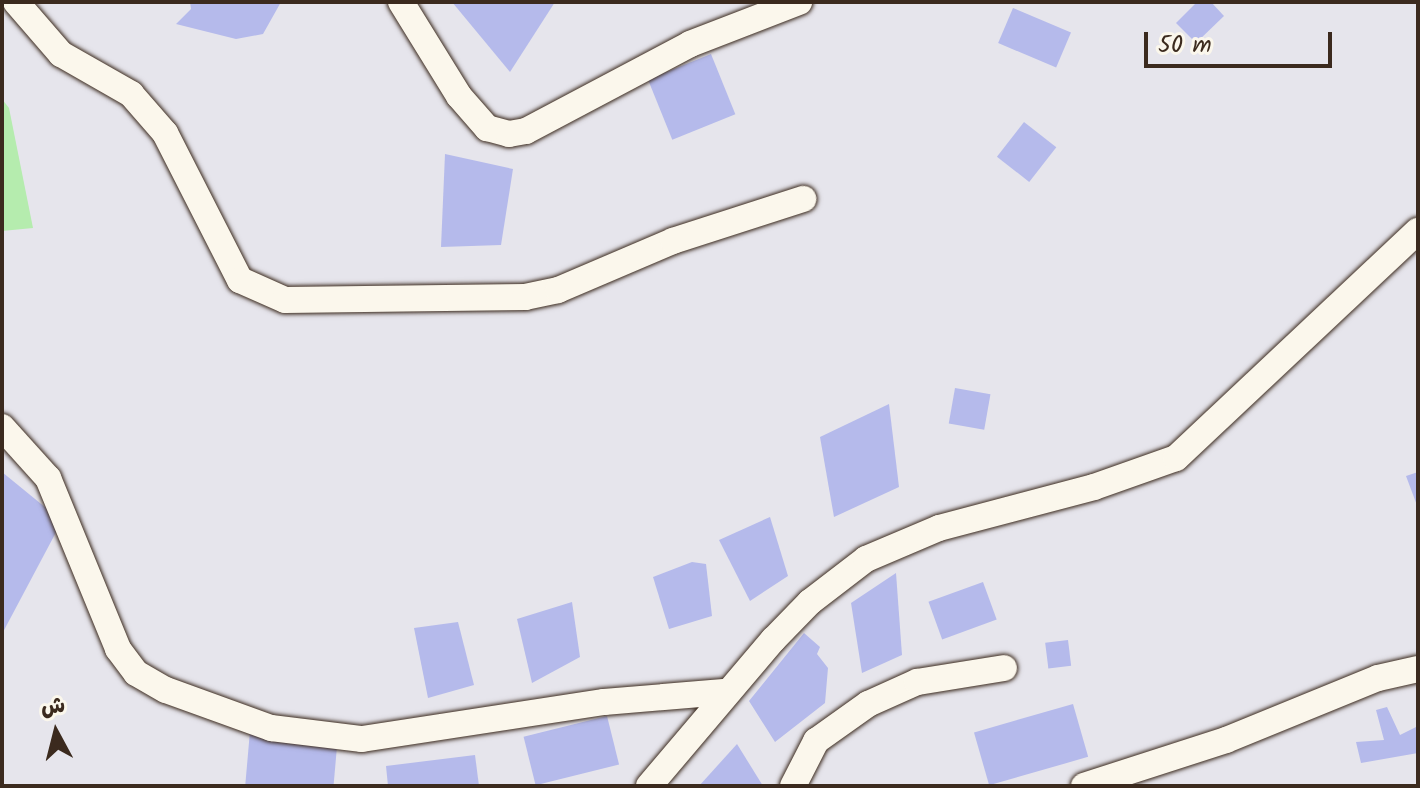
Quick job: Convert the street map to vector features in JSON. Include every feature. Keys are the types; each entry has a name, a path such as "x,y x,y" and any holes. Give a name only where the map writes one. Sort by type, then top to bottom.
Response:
{"street":[{"path":"16,2 61,54 131,94 165,133 240,280 285,300 525,297 558,290 673,241 803,199"},
{"path":"401,2 459,96 487,128 509,134 526,131 690,44 799,2"},
{"path":"649,786 724,692 810,602 887,548 1176,458 1418,231"},
{"path":"2,427 48,478 118,649 136,673 166,690 271,728 362,739 604,702 724,692"},
{"path":"793,786 816,741 868,704 917,682 1004,668"},
{"path":"1098,784 1226,740 1378,678 1418,669"}],"green space":[{"path":"2,99 9,108 33,228 2,231"}],"building":[{"path":"190,2 281,2 263,34 236,39 176,24 191,9"},
{"path":"452,2 555,2 510,72"},
{"path":"1197,2 1211,2 1224,16 1196,43 1176,23"},
{"path":"1013,8 1071,33 1056,68 998,43"},
{"path":"711,54 735,114 672,140 648,79"},
{"path":"1024,122 1056,147 1029,182 997,157"},
{"path":"445,154 513,169 501,245 441,247"},
{"path":"955,388 990,394 984,430 949,423"},
{"path":"889,404 899,487 834,517 820,437"},
{"path":"2,472 62,521 2,634"},
{"path":"1418,472 1418,508 1406,476"},
{"path":"770,517 788,576 750,601 719,540"},
{"path":"692,562 706,564 712,616 669,629 653,577"},
{"path":"896,573 902,655 862,673 851,603"},
{"path":"983,582 997,620 942,639 928,602"},
{"path":"572,602 580,657 532,683 517,619"},
{"path":"458,622 474,685 428,698 414,628"},
{"path":"804,633 820,647 817,654 828,668 825,703 775,742 749,701"},
{"path":"1068,640 1071,666 1048,669 1045,643"},
{"path":"1073,704 1088,757 989,785 974,732"},
{"path":"1387,707 1400,735 1418,726 1418,753 1361,763 1356,742 1384,740 1376,710"},
{"path":"607,716 619,765 536,785 524,737"},
{"path":"250,731 338,739 334,786 245,786"},
{"path":"737,744 763,786 699,786"},
{"path":"475,755 479,786 388,786 386,766"}]}
